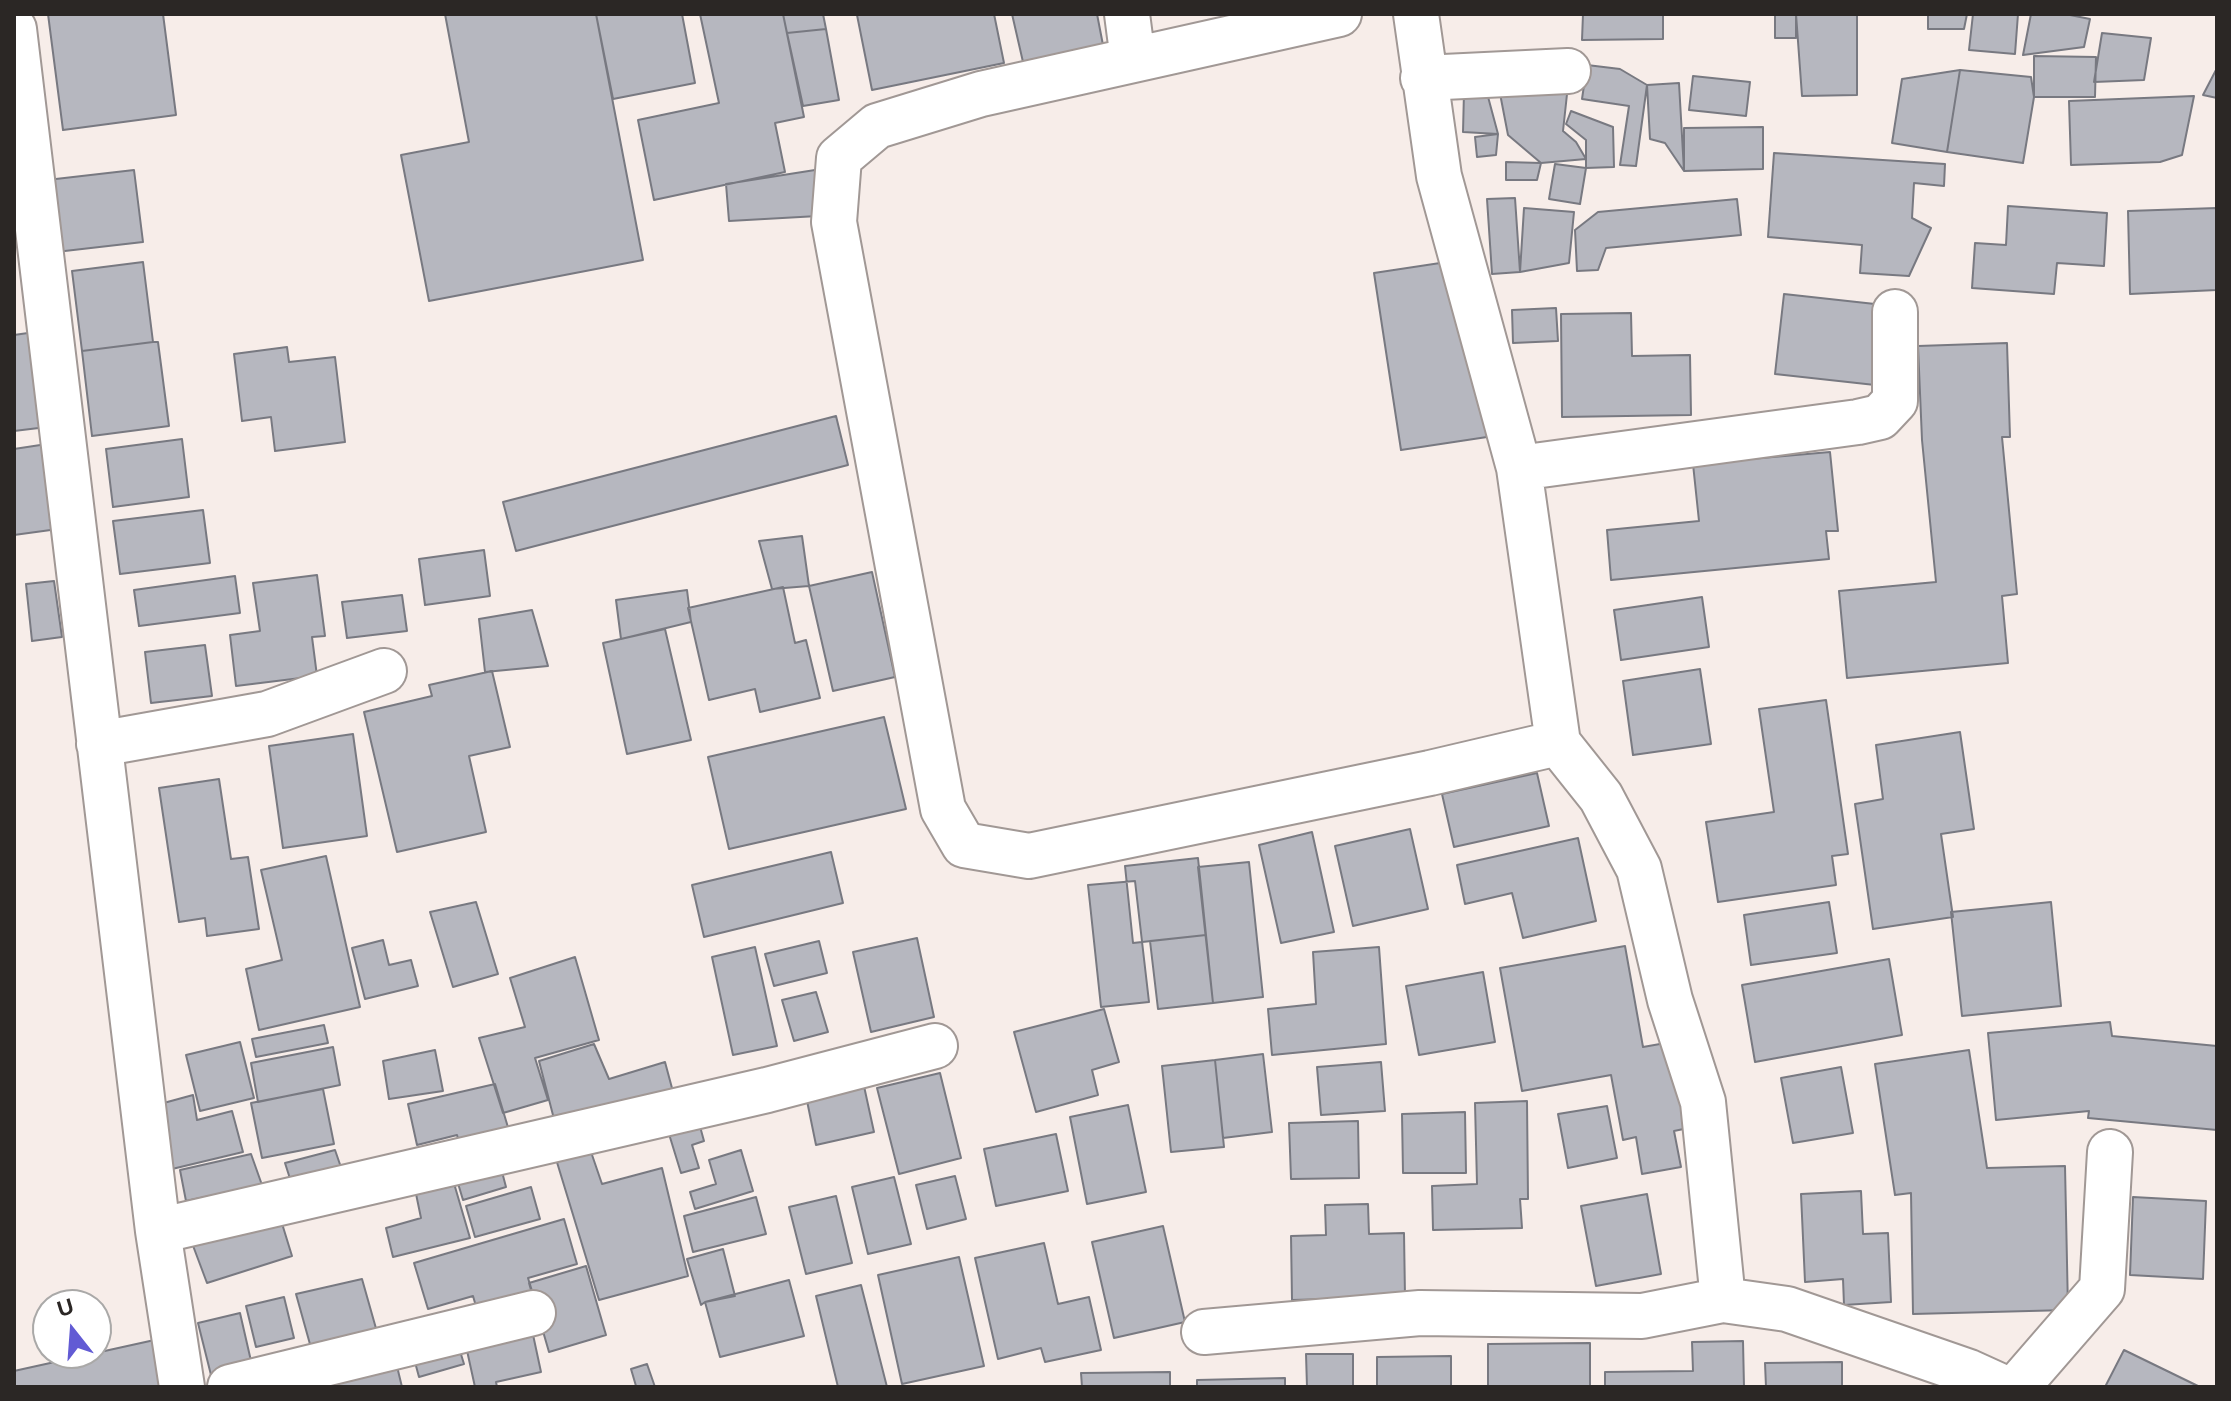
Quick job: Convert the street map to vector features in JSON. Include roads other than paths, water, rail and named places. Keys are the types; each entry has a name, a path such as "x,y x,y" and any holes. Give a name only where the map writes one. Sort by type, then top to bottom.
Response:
{"street":[{"path":"1127,14 1133,60"},
{"path":"1339,14 981,94 877,126 839,158 834,222 943,809 964,845 1029,856 1430,773 1558,743"},
{"path":"1416,14 1439,176 1519,468 1558,743 1601,797 1639,869 1670,1000 1703,1102 1723,1300"},
{"path":"14,29 158,1231 182,1387"},
{"path":"1423,78 1568,71"},
{"path":"1519,468 1880,417 1895,401 1895,312"},
{"path":"99,744 267,714 384,671"},
{"path":"158,1231 767,1090 935,1046"},
{"path":"2017,1387 2102,1289 2110,1152"},
{"path":"1204,1332 1420,1313 1642,1316 1723,1300 1787,1309 1969,1372 2002,1387"},
{"path":"230,1387 533,1313"}]}
